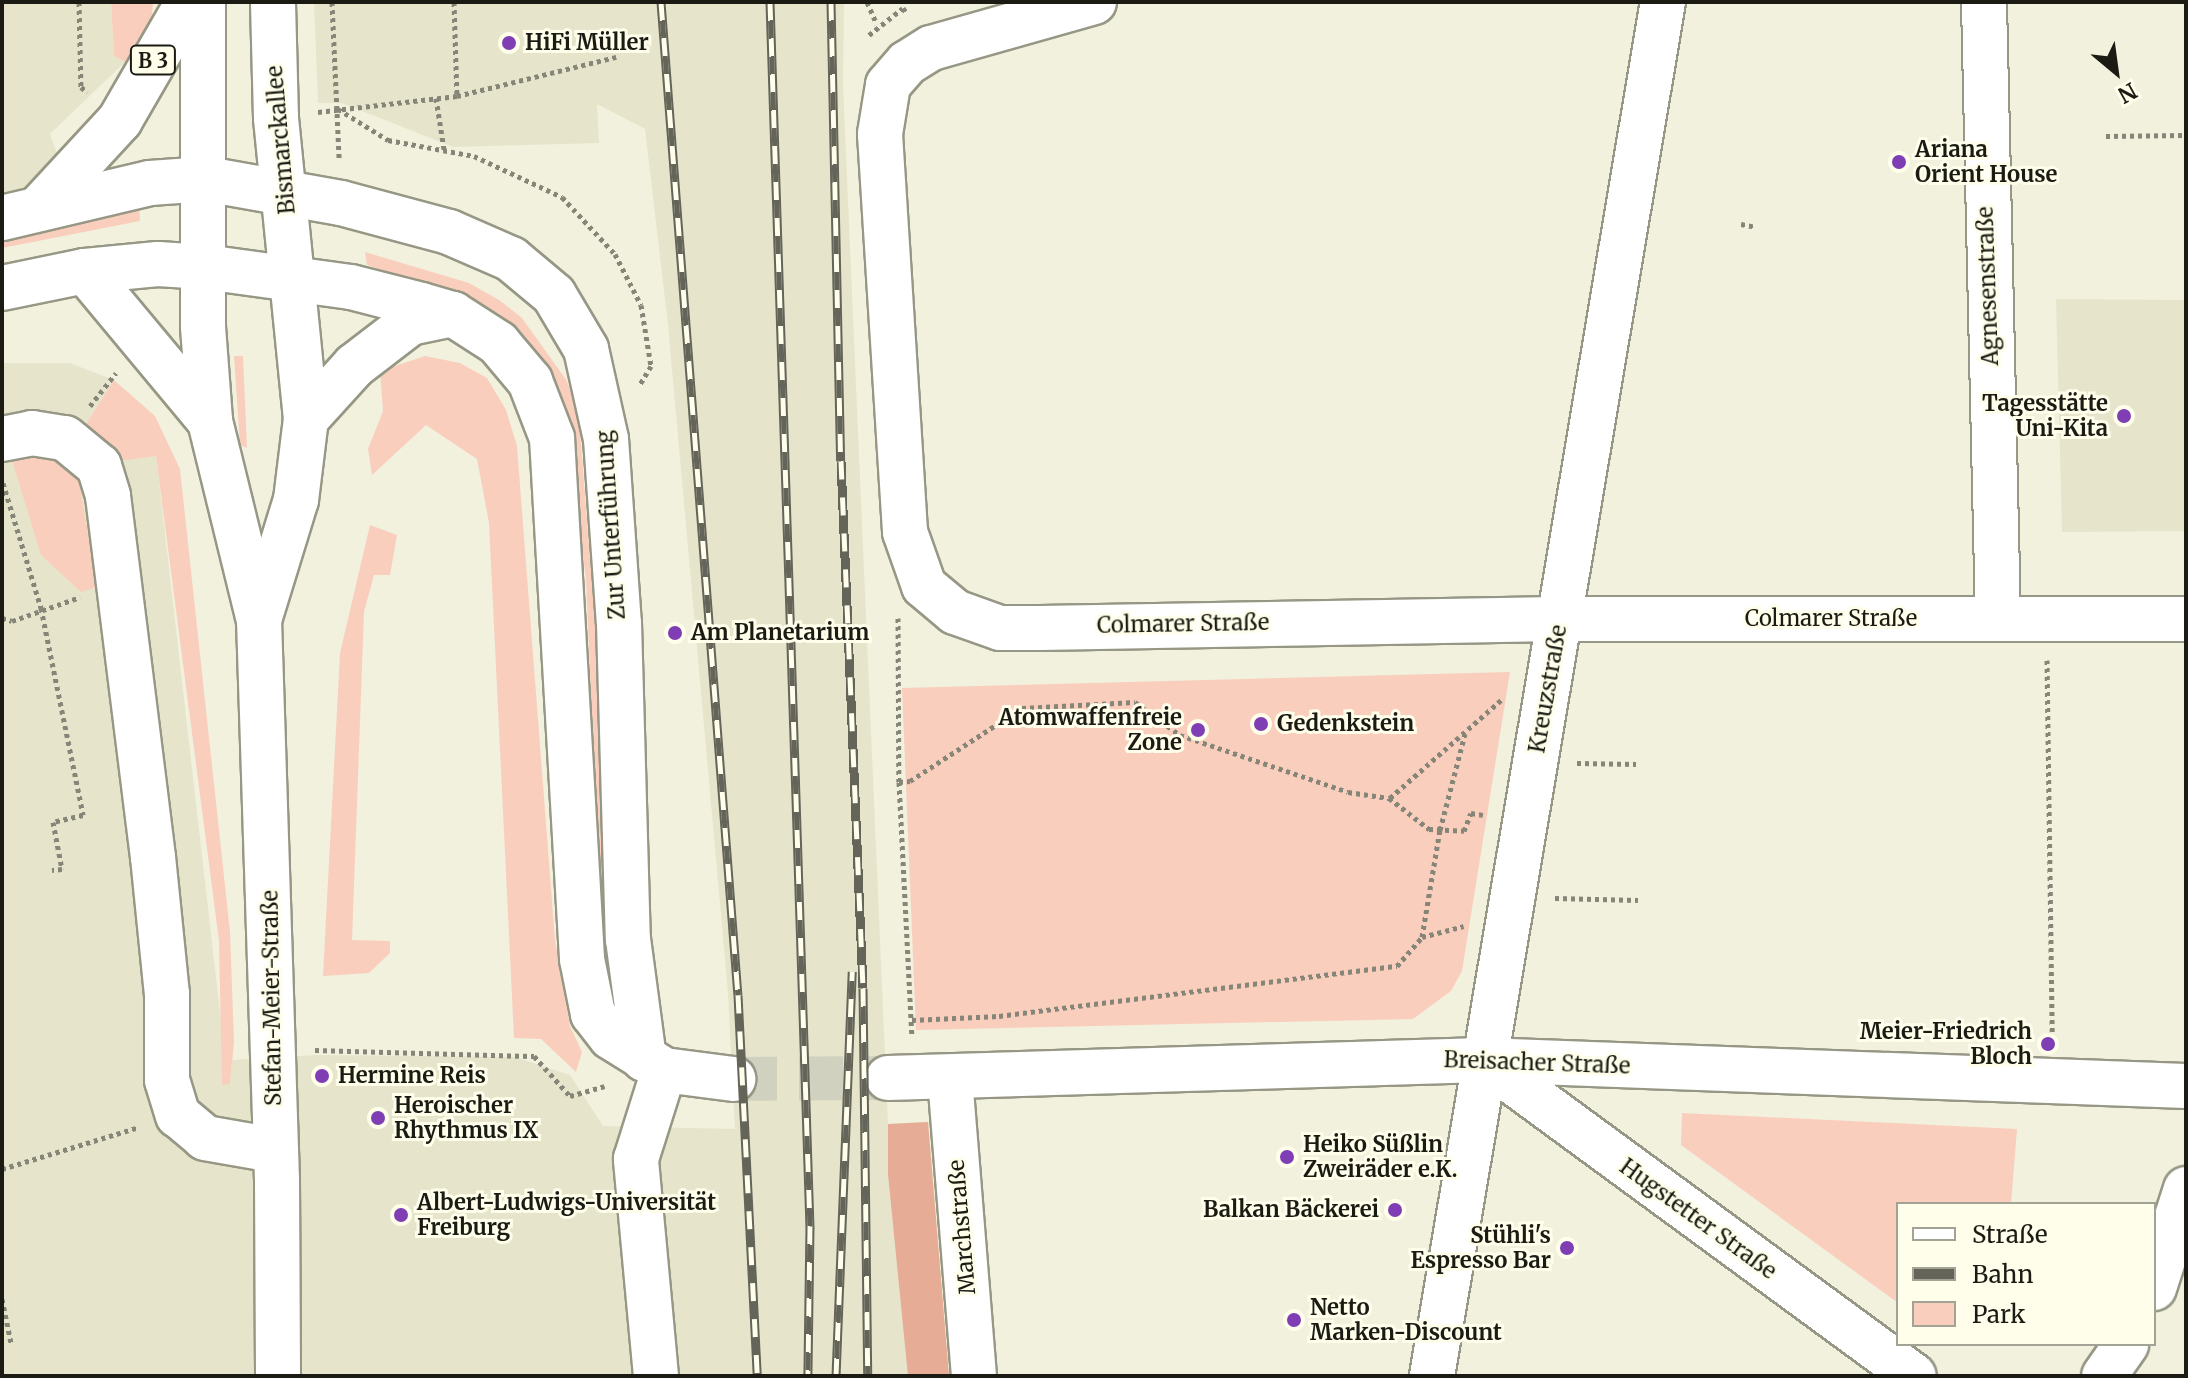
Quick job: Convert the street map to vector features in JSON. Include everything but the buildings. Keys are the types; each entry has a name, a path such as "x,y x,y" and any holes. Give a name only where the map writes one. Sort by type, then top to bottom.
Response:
{"main road":[{"name":"B 3","path":"20,213 120,120 188,2"},
{"path":"203,2 205,267"},
{"name":"Bismarckallee","path":"273,2 284,193 294,277"},
{"path":"924,586 905,532 880,134 888,85 907,63 931,48 1094,2"},
{"name":"Kreuzstraße","path":"1432,1376 1507,914 1560,619 1663,2"},
{"name":"Agnesenstraße","path":"1984,2 1998,619"},
{"name":"Zur Unterführung","path":"20,213 150,183 206,179 403,218 486,245 554,295 586,349 606,439 619,623 628,939 654,1064"},
{"path":"2,288 85,271 158,264 205,267 294,277 453,314 498,343 530,381 552,438 586,987 602,1025 654,1064 733,1079"},
{"name":"Stefan-Meier-Straße","path":"205,267 203,327 210,421 231,522 259,620 274,1050 278,1376"},
{"path":"85,271 210,421"},
{"name":"Stefan-Meier-Straße","path":"259,620 296,500 306,419 294,277"},
{"path":"306,419 354,366 410,323 453,314"},
{"path":"2,439 32,433 65,438 99,466 120,589 167,994 167,1080 178,1115 205,1138 274,1150"},
{"name":"Colmarer Straße","path":"924,586 955,612 1000,628 1560,619 2186,619"},
{"name":"Breisacher Straße","path":"917,1078 1332,1061 1483,1060 2052,1084 2186,1086"},
{"name":"Hugstetter Straße","path":"1483,1060 1914,1376"},
{"path":"654,1064 636,1159 656,1376"},
{"name":"Marchstraße","path":"917,1078 974,1376"},
{"path":"2156,1282 2184,1199"},
{"path":"2104,1376 2125,1346"}],"path":[{"path":"79,2 81,87 120,120"},
{"path":"332,2 337,109 457,96 616,57"},
{"path":"454,2 457,96"},
{"path":"867,2 877,24 903,8"},
{"path":"436,98 444,149"},
{"path":"2106,136 2186,135"},
{"path":"1741,224 1756,227"},
{"path":"65,438 143,338"},
{"path":"2,479 41,608 83,815 53,822 62,869 52,870"},
{"path":"917,1078 899,782 895,621 924,586"},
{"path":"2,618 12,621 41,608 120,589"},
{"path":"2047,619 2052,1084"},
{"path":"1389,798 1465,734 1492,703 1548,685"},
{"path":"899,782 910,781 1022,708 1135,702 1180,735 1348,792 1389,798 1417,823 1440,830 1464,831 1471,813 1523,822"},
{"path":"912,1020 999,1016 1397,966 1422,937 1440,830 1465,734"},
{"path":"1534,762 1636,764"},
{"path":"1422,937 1507,914 1638,900"},
{"path":"274,1050 534,1056 570,1096"},
{"path":"2,1169 178,1115"},
{"path":"2,1299 11,1343"}],"shaded area":[{"path":"2,2 111,2 114,56 125,62 50,134 80,218 2,239"},
{"path":"314,2 844,2 843,85 888,1124 928,1122 949,1376 2,1376 2,363 70,363 114,380 84,427 156,455 224,1047 222,1084 230,1084 232,1060 315,1055 515,1057 570,1075 603,1126 735,1129 728,993 668,325 645,129 597,104 599,143 453,147 342,103 318,103"},
{"name":"Tagesstätte Uni-Kita","path":"2056,299 2186,300 2186,531 2062,532"},
{"path":"928,1122 949,1376 908,1376 888,1174 888,1124"}],"green space":[{"path":"111,2 153,2 151,32 125,62 114,56"},
{"path":"139,205 140,221 2,248 2,239"},
{"path":"365,252 469,283 499,300 522,318 567,381 579,417 614,871 599,880 586,579 564,402 543,360 509,324 476,301 367,265"},
{"path":"234,356 243,356 247,448 240,445"},
{"path":"425,356 460,363 487,378 506,410 517,446 555,940 570,1026 582,1052 576,1072 541,1039 514,1038 489,523 477,459 426,425 372,475 368,449 383,411 380,371"},
{"path":"114,380 155,416 180,469 230,932 234,1042 230,1084 222,1085 219,941 156,456 118,461 84,427"},
{"path":"21,454 57,461 78,475 97,587 81,592 41,555 11,457"},
{"path":"370,525 397,535 390,575 374,575 364,612 352,940 390,941 390,953 369,973 323,976 340,653"},
{"path":"1510,672 1462,971 1451,991 1413,1019 916,1030 902,688"},
{"path":"1682,1113 2017,1129 2011,1202 1896,1202 1896,1302 1681,1145"}],"tunnel":[{"path":"733,1079 888,1078"}],"railway":[{"path":"661,2 738,995 757,1376"},
{"path":"770,2 810,1226 808,1376"},
{"path":"831,2 841,461 863,988 868,1376"},
{"path":"836,1376 852,971"}],"place":[{"name":"HiFi Müller","path":"509,43"},
{"name":"Ariana Orient House","path":"1899,162"},
{"name":"Tagesstätte Uni-Kita","path":"2124,416"},
{"name":"Am Planetarium","path":"675,633"},
{"name":"Gedenkstein","path":"1261,724"},
{"name":"Atomwaffenfreie Zone","path":"1198,730"},
{"name":"Meier-Friedrich Bloch","path":"2048,1044"},
{"name":"Hermine Reis","path":"322,1076"},
{"name":"Heroischer Rhythmus IX","path":"378,1118"},
{"name":"Heiko Süßlin Zweiräder e.K.","path":"1287,1157"},
{"name":"Balkan Bäckerei","path":"1395,1210"},
{"name":"Albert-Ludwigs-Universität Freiburg","path":"401,1215"},
{"name":"Stühli's Espresso Bar","path":"1567,1248"},
{"name":"Netto Marken-Discount","path":"1294,1320"}]}
